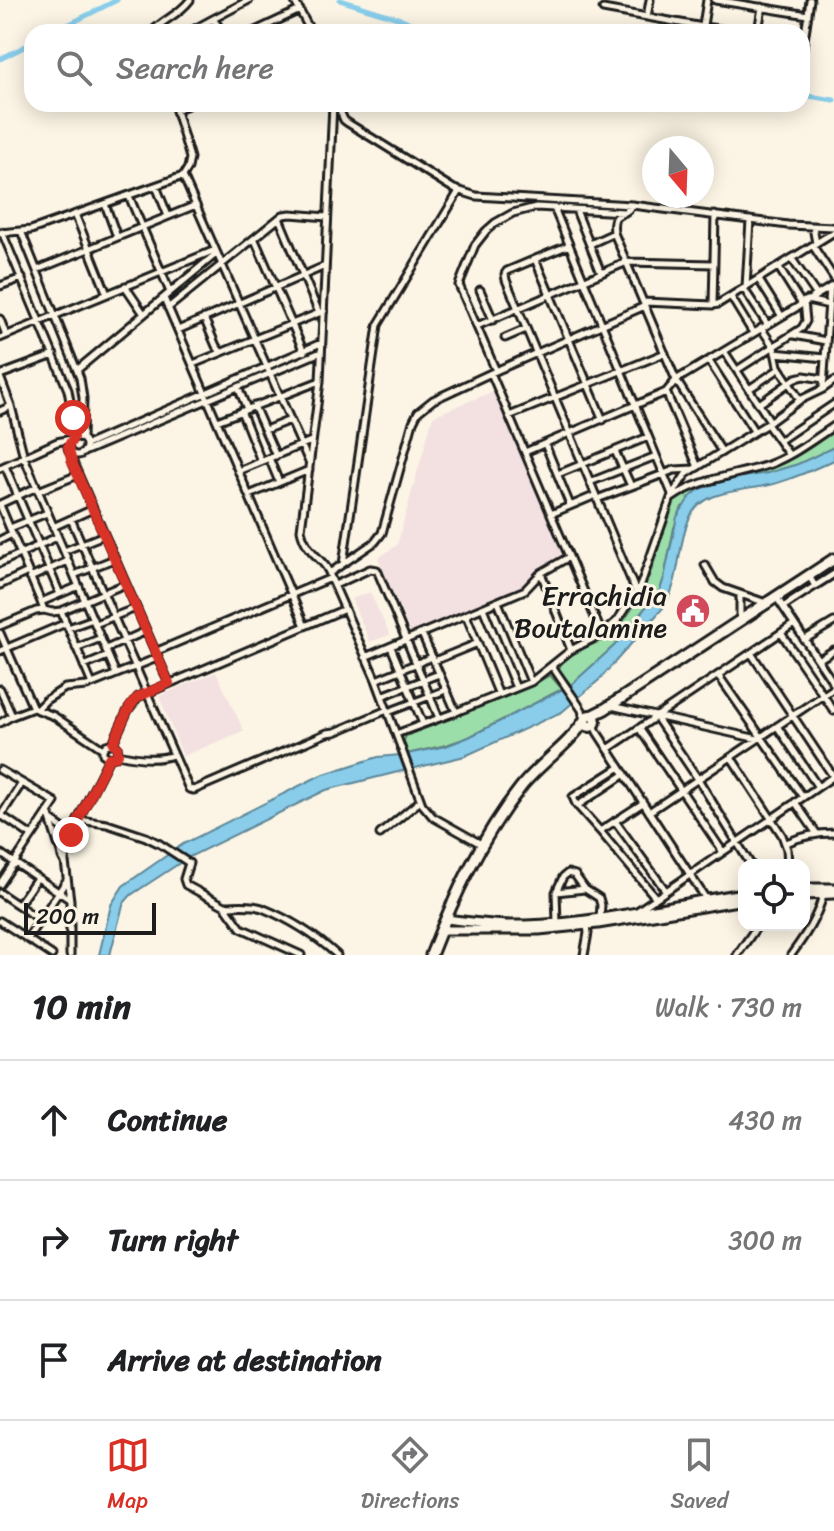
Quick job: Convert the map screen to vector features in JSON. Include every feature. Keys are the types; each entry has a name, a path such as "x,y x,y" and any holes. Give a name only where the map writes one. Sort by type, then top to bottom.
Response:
{"main road":[{"path":"431,955 481,844 522,786 548,758 608,708 834,559"}],"street":[{"path":"161,24 181,11 190,0"},
{"path":"204,24 249,0"},
{"path":"294,0 307,24"},
{"path":"647,17 650,0"},
{"path":"703,24 707,0"},
{"path":"715,0 808,15"},
{"path":"806,24 810,0"},
{"path":"759,24 762,7"},
{"path":"603,9 677,24"},
{"path":"270,24 300,10"},
{"path":"213,19 217,24"},
{"path":"78,448 72,439 71,400 1,232 21,231 183,176 190,158 176,112"},
{"path":"334,112 321,312 320,381 301,530 306,546 331,575 376,680 420,801 433,817 481,844"},
{"path":"340,112 344,120 459,191 476,196 632,205 834,230"},
{"path":"332,121 344,120"},
{"path":"183,176 309,466"},
{"path":"156,186 168,216"},
{"path":"343,564 378,325 459,191"},
{"path":"129,196 170,292"},
{"path":"105,204 117,237"},
{"path":"37,270 196,205"},
{"path":"632,205 613,221 614,233 676,380 722,452"},
{"path":"602,634 509,416 459,285 479,237 495,223 519,211 536,207 624,212"},
{"path":"554,208 672,496"},
{"path":"576,210 601,273"},
{"path":"75,214 107,294"},
{"path":"168,308 279,218 287,214 327,217"},
{"path":"713,305 715,215"},
{"path":"279,218 321,312"},
{"path":"750,220 745,288 764,326 779,369 800,400"},
{"path":"813,227 815,244 834,278"},
{"path":"0,723 35,708 65,688 92,684 136,666 331,575 375,542 382,533 414,416 433,400 644,304 713,305 779,268 834,230"},
{"path":"21,231 77,370 83,393 74,465 169,683"},
{"path":"590,244 614,233"},
{"path":"255,240 306,358"},
{"path":"569,245 506,272 506,280 636,593"},
{"path":"0,319 3,336 216,252"},
{"path":"77,370 216,252"},
{"path":"535,259 603,420"},
{"path":"792,259 816,295"},
{"path":"477,326 627,262 713,264"},
{"path":"178,330 325,266"},
{"path":"737,370 774,350 805,324 804,301 779,268"},
{"path":"0,286 22,278"},
{"path":"759,280 781,315"},
{"path":"125,286 144,314"},
{"path":"525,452 666,392 676,380 832,286"},
{"path":"823,389 826,341 831,326 829,305 832,286"},
{"path":"480,290 493,320"},
{"path":"731,297 753,333"},
{"path":"164,298 305,626"},
{"path":"804,301 829,305"},
{"path":"193,364 321,312"},
{"path":"204,318 221,352"},
{"path":"505,338 526,328"},
{"path":"794,335 826,341"},
{"path":"206,396 238,387 321,343"},
{"path":"774,350 825,358"},
{"path":"724,351 789,455"},
{"path":"53,444 78,448 268,370 321,352"},
{"path":"509,416 665,353"},
{"path":"54,355 0,376 24,457 116,674"},
{"path":"709,361 754,431"},
{"path":"749,389 779,369"},
{"path":"759,404 793,379 804,376 824,379"},
{"path":"217,421 320,381"},
{"path":"396,734 531,682 571,650 602,634 617,621 636,593 679,483 696,468 834,381"},
{"path":"238,387 261,461"},
{"path":"666,392 696,468"},
{"path":"779,441 834,404"},
{"path":"0,411 11,406"},
{"path":"247,409 265,430 276,456"},
{"path":"265,430 290,419"},
{"path":"672,496 686,488 769,464 834,426"},
{"path":"60,594 3,467 53,444 78,437 78,448"},
{"path":"558,474 648,437"},
{"path":"238,471 311,441"},
{"path":"545,444 570,505"},
{"path":"615,451 631,487"},
{"path":"590,482 656,456"},
{"path":"269,458 279,482"},
{"path":"249,495 309,466"},
{"path":"551,514 664,474 696,468"},
{"path":"44,610 11,531 2,517 0,505 78,475"},
{"path":"53,527 93,509"},
{"path":"0,540 29,520 47,513"},
{"path":"71,519 187,787 193,790 327,733 446,690"},
{"path":"64,551 104,535"},
{"path":"0,563 58,537"},
{"path":"365,657 528,588 541,573 569,557"},
{"path":"74,575 114,559"},
{"path":"0,576 2,584 68,561"},
{"path":"705,565 715,582 767,603"},
{"path":"335,585 376,569 439,718"},
{"path":"541,573 571,650"},
{"path":"809,575 815,586"},
{"path":"783,607 833,576"},
{"path":"0,626 36,611 61,611 125,584"},
{"path":"41,602 79,586"},
{"path":"740,594 740,619"},
{"path":"649,812 834,686 776,596"},
{"path":"498,602 531,682"},
{"path":"3,649 67,626 114,617 136,608"},
{"path":"483,608 516,688"},
{"path":"113,743 138,697 345,609"},
{"path":"61,611 92,684"},
{"path":"466,615 499,695"},
{"path":"804,640 834,622"},
{"path":"608,749 794,624"},
{"path":"84,666 124,640 146,631"},
{"path":"0,633 3,649 35,708 66,723 103,749 109,758 118,754 158,758 173,755"},
{"path":"781,633 834,711"},
{"path":"422,634 456,712"},
{"path":"76,648 101,638"},
{"path":"376,680 478,643"},
{"path":"391,647 423,724"},
{"path":"818,660 834,650"},
{"path":"634,912 834,776 751,653"},
{"path":"552,666 708,903"},
{"path":"382,696 439,674"},
{"path":"718,675 803,797"},
{"path":"0,691 12,716"},
{"path":"608,708 760,738"},
{"path":"657,716 748,859"},
{"path":"777,726 818,787"},
{"path":"639,728 723,852"},
{"path":"103,749 108,743 113,743"},
{"path":"113,743 118,754"},
{"path":"731,757 786,843 787,859"},
{"path":"70,955 70,900 65,862 60,855 109,758"},
{"path":"620,767 573,797 577,806 656,898"},
{"path":"0,770 54,801 0,884"},
{"path":"577,806 625,774"},
{"path":"22,783 0,816 32,836"},
{"path":"591,785 597,792"},
{"path":"380,834 420,801"},
{"path":"795,802 817,834"},
{"path":"600,831 643,803"},
{"path":"48,812 58,844 63,847"},
{"path":"51,820 71,830"},
{"path":"79,820 107,824 160,844 189,863 184,879 186,885 225,906 241,928 301,955"},
{"path":"615,821 666,891"},
{"path":"786,843 801,837 834,833"},
{"path":"0,853 70,900"},
{"path":"641,880 652,872"},
{"path":"557,923 556,892 568,873 575,875 585,889 599,898 600,918"},
{"path":"18,905 37,878"},
{"path":"27,939 67,880"},
{"path":"810,888 834,888"},
{"path":"556,892 585,889"},
{"path":"0,893 40,920"},
{"path":"791,955 819,911 824,894"},
{"path":"810,895 834,894"},
{"path":"441,930 525,931 587,926 738,895"},
{"path":"446,919 517,925 557,923 738,900"},
{"path":"225,906 261,908 309,934 337,955"},
{"path":"0,921 44,953 52,955"},
{"path":"584,955 587,926"},
{"path":"737,955 754,931"}],"shaded area":[{"path":"501,388 567,553 532,577 532,584 411,634 378,558 397,545 433,416"},
{"path":"370,592 390,635 370,642 351,599"},
{"path":"216,672 244,731 183,756 159,696"}],"green space":[{"path":"834,432 834,447 799,464 736,478 682,507 660,590 614,646 571,685 559,669 563,661 576,651 608,637 626,618 651,571 671,504 680,496 706,484 788,461"},
{"path":"550,675 562,689 469,737 407,754 406,736 531,686"}],"water":[{"path":"834,447 834,460 820,467 777,483 715,496 695,509 685,530 673,586 663,608 599,680 562,712 465,756 411,769 407,754 446,746 469,737 571,685 614,646 660,590 677,517 697,491 736,478 798,464"},
{"path":"400,755 406,770 326,790 189,857 131,895 124,903 110,955 99,955 111,905 123,886 183,844 321,775 378,757"}],"waterway":[{"path":"70,24 117,0"},
{"path":"340,0 413,24"},
{"path":"0,59 24,47"},
{"path":"810,96 834,100"}],"place":[{"name":"Errachidia Boutalamine","path":"693,611"}],"route":[{"path":"71,835 109,758 118,754 113,743 131,706 138,697 169,683 72,462 68,447 73,438 73,418"}]}
